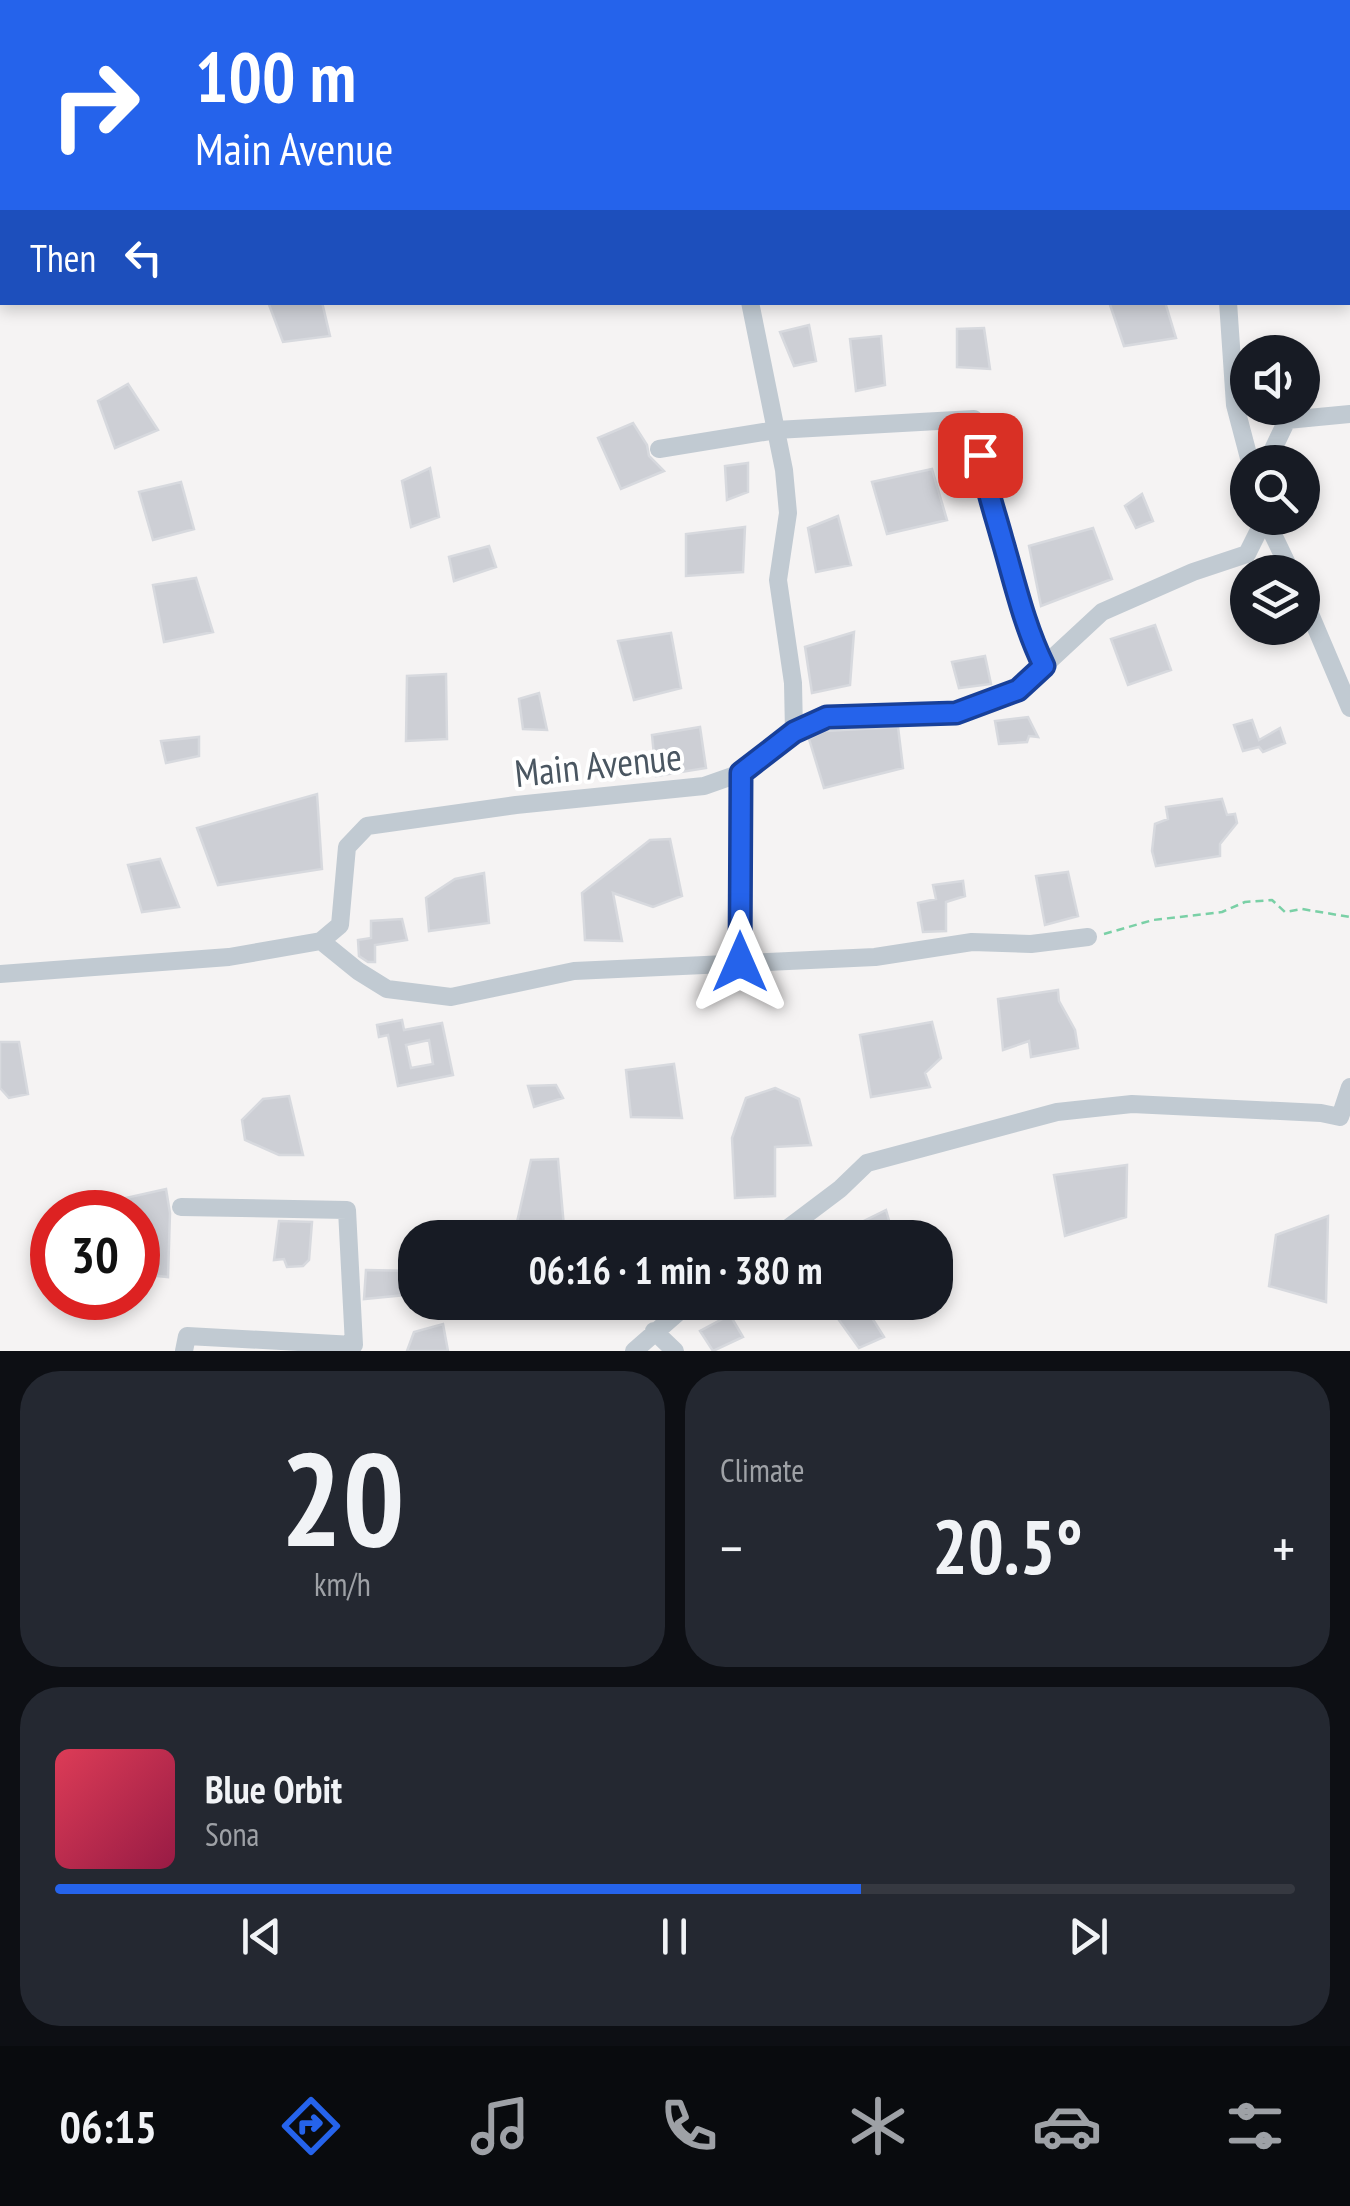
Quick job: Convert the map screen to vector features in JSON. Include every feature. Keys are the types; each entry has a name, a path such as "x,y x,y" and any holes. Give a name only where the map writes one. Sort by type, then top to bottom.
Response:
{"street":[{"path":"751,305 784,470 788,514 778,580 794,683 794,732"},
{"path":"1228,305 1235,405 1246,445"},
{"path":"1276,445 1287,420 1350,414"},
{"path":"659,448 776,430 974,419 986,491 1025,628 1044,666"},
{"name":"Main Avenue","path":"321,941 340,925 347,846 367,826 516,805 704,786 741,773 794,732 827,717 956,713 1018,690 1102,612 1193,572 1247,554 1256,535"},
{"path":"1320,637 1350,708"},
{"path":"740,962 741,773"},
{"path":"0,974 229,956 321,941 358,972 388,990 452,997 574,971 875,957 972,942 1031,944 1088,937"},
{"path":"799,1220 867,1163 1057,1112 1132,1104 1321,1112 1345,1122 1350,1087"},
{"path":"181,1207 346,1210 354,1345 187,1336 184,1351"},
{"path":"634,1351 668,1320"},
{"path":"654,1331 675,1351"}],"path":[{"path":"1088,937 1153,920 1222,912 1245,902 1272,900 1284,912 1302,908 1350,917"}],"building":[{"path":"269,305 323,305 330,336 283,342"},
{"path":"1110,305 1166,305 1176,338 1124,346"},
{"path":"809,325 816,361 794,366 780,332"},
{"path":"984,328 990,369 957,367 957,329"},
{"path":"881,336 885,385 856,391 850,339"},
{"path":"128,384 158,430 115,448 98,401"},
{"path":"633,423 649,456 664,471 621,489 598,438"},
{"path":"748,463 748,492 727,500 725,466"},
{"path":"430,468 439,517 411,527 402,481"},
{"path":"932,469 947,520 887,534 872,482"},
{"path":"181,482 194,529 153,540 139,492"},
{"path":"1142,494 1153,521 1136,528 1125,506"},
{"path":"838,516 851,565 816,572 808,528"},
{"path":"745,527 743,572 686,576 686,534"},
{"path":"1093,528 1112,579 1041,606 1029,546"},
{"path":"489,546 496,567 454,581 449,557"},
{"path":"196,578 213,632 164,642 153,585"},
{"path":"1155,625 1171,670 1128,685 1111,639"},
{"path":"854,632 850,685 812,693 805,647"},
{"path":"671,633 681,688 634,700 618,641"},
{"path":"985,656 991,684 959,688 952,662"},
{"path":"446,674 447,739 406,741 407,676"},
{"path":"539,693 547,730 523,729 519,699"},
{"path":"1028,717 1038,737 999,744 995,721"},
{"path":"1252,720 1259,740 1280,728 1285,743 1263,752 1259,747 1243,751 1234,725"},
{"path":"700,727 706,768 656,776 652,735"},
{"path":"898,727 903,768 824,788 809,739 825,731"},
{"path":"199,737 199,756 166,763 161,741"},
{"path":"317,794 322,869 218,885 197,828"},
{"path":"1222,799 1227,815 1235,814 1237,823 1220,844 1220,856 1156,866 1152,851 1155,824 1168,819 1166,807"},
{"path":"670,839 682,896 653,907 613,893 622,941 585,940 582,893 650,840"},
{"path":"160,859 179,907 142,912 128,865"},
{"path":"1068,872 1078,916 1045,925 1036,876"},
{"path":"484,873 489,923 429,931 426,898 455,879"},
{"path":"963,881 965,896 946,902 946,931 923,932 918,903 936,899 933,885"},
{"path":"402,919 407,940 375,945 375,962 359,956 358,940 371,938 371,921"},
{"path":"1058,990 1059,1001 1075,1030 1078,1048 1031,1057 1029,1041 1003,1050 998,999"},
{"path":"402,1020 404,1030 442,1023 453,1075 398,1086 388,1035 379,1037 377,1025","holes":["429,1040 433,1064 411,1068 406,1045"]},
{"path":"932,1022 941,1058 925,1073 930,1087 871,1097 860,1035"},
{"path":"0,1042 19,1042 28,1094 9,1098 0,1088"},
{"path":"674,1064 682,1118 631,1117 626,1070"},
{"path":"556,1085 563,1098 534,1107 528,1086"},
{"path":"775,1088 799,1099 811,1145 775,1147 775,1196 735,1198 732,1138 746,1098"},
{"path":"289,1096 303,1155 279,1155 245,1140 242,1120 263,1099"},
{"path":"558,1159 563,1220 517,1220 531,1160"},
{"path":"1127,1165 1126,1217 1065,1236 1054,1175"},
{"path":"166,1189 170,1213 168,1277 160,1276 160,1190"},
{"path":"886,1210 889,1220 866,1220"},
{"path":"1328,1216 1326,1302 1269,1286 1276,1235"},
{"path":"279,1221 312,1222 309,1260 303,1266 287,1267 284,1259 274,1260"},
{"path":"366,1270 398,1271 398,1296 364,1299"},
{"path":"721,1320 733,1320 743,1337 713,1351 700,1331"},
{"path":"839,1320 873,1320 884,1337 859,1348"},
{"path":"443,1324 448,1351 407,1351 414,1332"}],"route":[{"path":"740,962 741,773 794,732 827,717 956,713 1018,690 1044,666 1025,628 986,491 980,455"}]}
